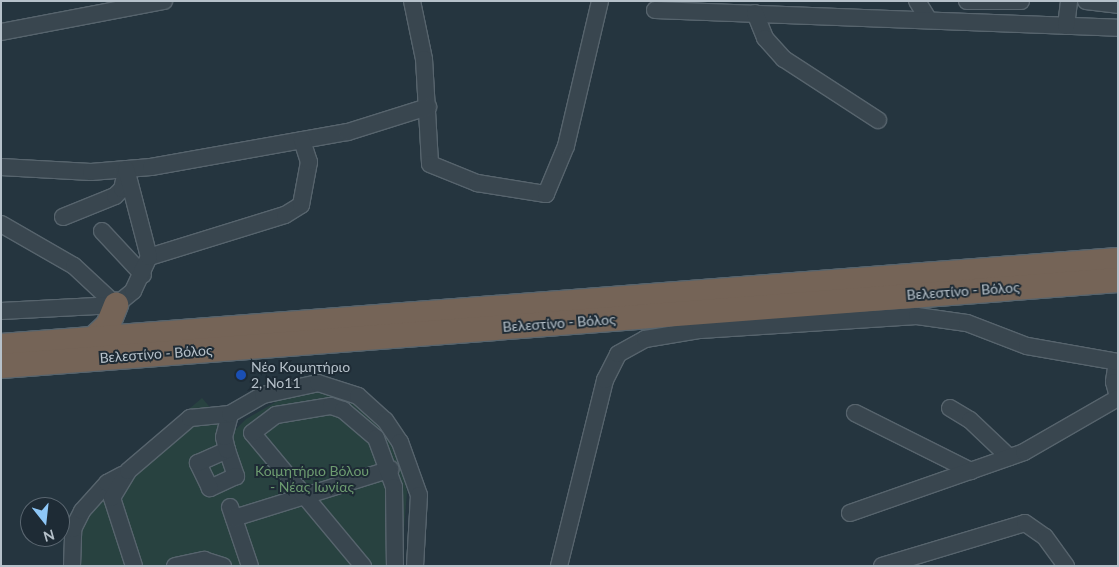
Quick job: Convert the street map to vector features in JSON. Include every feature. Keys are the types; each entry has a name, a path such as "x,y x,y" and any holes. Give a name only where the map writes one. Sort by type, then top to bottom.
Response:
{"highway":[{"name":"Βελεστίνο - Βόλος","path":"1,346 1118,260"},
{"name":"Βελεστίνο - Βόλος","path":"1,366 1118,280"},
{"path":"116,305 138,336"},
{"path":"93,339 108,325 116,305"}],"street":[{"path":"1,32 164,1"},
{"path":"412,1 428,107 430,164 438,170 477,183 546,194 566,146 600,1"},
{"path":"917,1 929,20"},
{"path":"967,1 1021,1"},
{"path":"1066,26 1069,1"},
{"path":"1086,1 1118,5"},
{"path":"655,10 1118,28"},
{"path":"755,13 765,38 784,59 878,120"},
{"path":"1,167 91,172 126,169 348,132 428,107"},
{"path":"149,257 285,215 301,205 309,162 302,140"},
{"path":"63,217 115,196 122,189 126,169"},
{"path":"1,311 116,305 142,275 149,257 126,169"},
{"path":"1,224 74,266 116,305"},
{"path":"102,231 142,275"},
{"path":"559,566 605,380 618,354 645,339 700,330 917,316 967,323 1027,346 1118,362 1114,382 1118,398 1038,446 850,513"},
{"path":"72,566 73,529 82,511 106,482 128,471 190,418 230,414 263,395 318,383 348,390 370,405 400,442 419,495 415,566"},
{"path":"363,566 252,433 290,410 331,406 343,410 376,438 391,469 394,566"},
{"path":"950,408 970,420 1009,457"},
{"path":"855,413 971,471"},
{"path":"230,414 224,437 236,476 229,501 250,566"},
{"path":"227,450 198,464 209,487 229,501 306,496 391,469"},
{"path":"128,471 112,498 134,566"},
{"path":"882,566 1026,523 1049,542 1066,566"},
{"path":"175,566 204,560 223,566"}],"green space":[{"name":"Κοιμητήριο Βόλου - Νέας Ιωνίας","path":"335,391 360,404 395,440 407,492 401,566 67,566 83,499 202,398 232,433 246,419 291,393"}],"place":[{"name":"Νέο Κοιμητήριο 2, Νο11","path":"241,375"}]}
